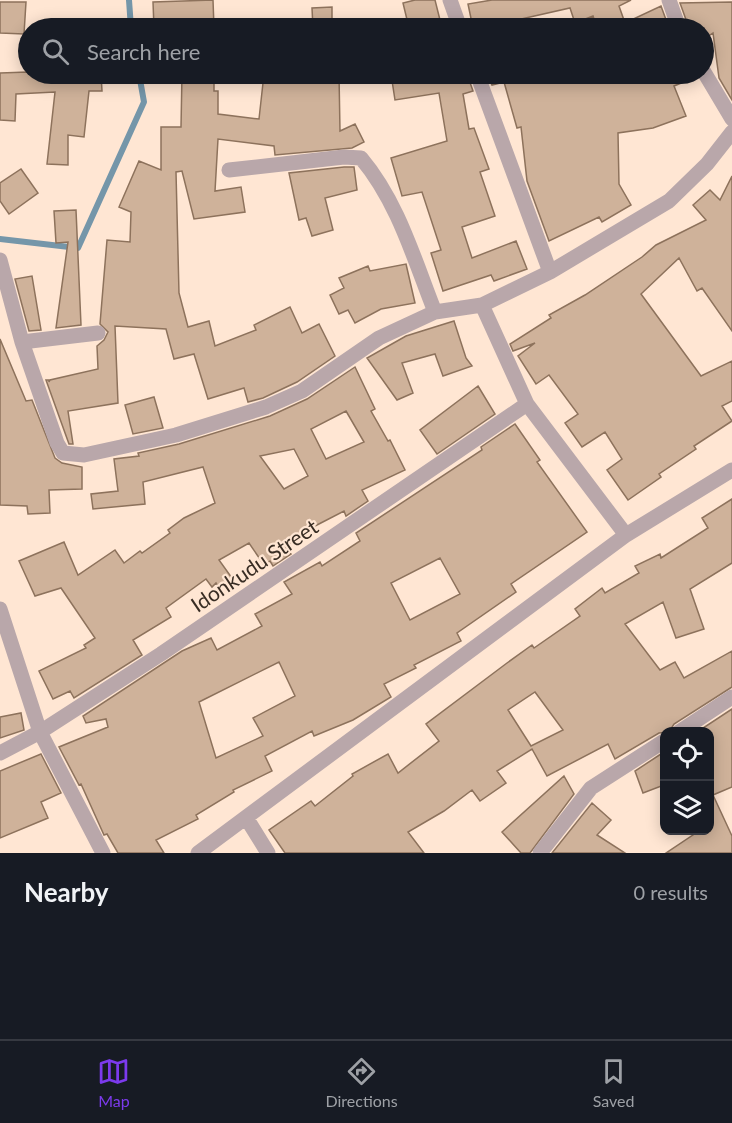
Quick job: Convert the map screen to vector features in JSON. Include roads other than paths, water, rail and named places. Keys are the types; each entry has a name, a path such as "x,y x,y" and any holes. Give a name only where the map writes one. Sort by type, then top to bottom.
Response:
{"street":[{"path":"450,0 456,18"},
{"path":"669,0 675,18"},
{"path":"481,84 550,272"},
{"path":"711,84 732,119"},
{"path":"0,260 7,315 22,342 57,443 63,453 84,455 176,435 266,407 302,391 379,338 435,312 482,305 550,272 669,201 707,164 732,132"},
{"path":"229,170 344,157 361,158 380,181 401,226 435,312"},
{"path":"482,305 526,404 626,535"},
{"path":"22,342 98,333"},
{"name":"Idonkudu Street","path":"0,753 40,732 161,654 526,404"},
{"path":"198,853 248,819 626,535 732,470"},
{"path":"0,609 40,732 103,853"},
{"path":"687,727 732,697"},
{"path":"540,853 591,788 660,744"},
{"path":"248,819 268,853"}],"waterway":[{"path":"129,0 130,18"},
{"path":"0,239 78,248 144,102 141,84"}]}
